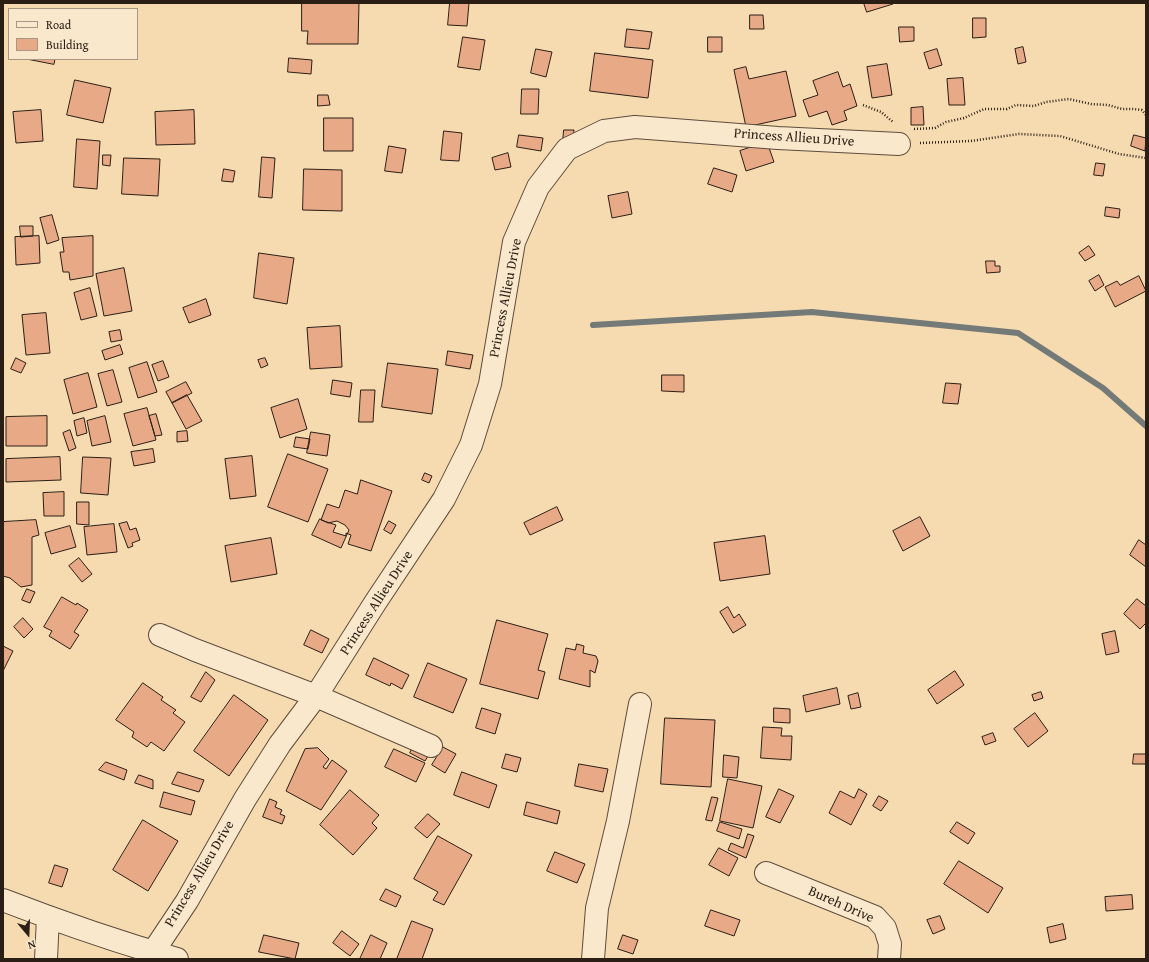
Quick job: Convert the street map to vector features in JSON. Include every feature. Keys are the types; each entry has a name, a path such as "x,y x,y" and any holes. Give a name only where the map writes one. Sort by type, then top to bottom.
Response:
{"street":[{"name":"Princess Allieu Drive","path":"153,952 187,901 249,793 280,744 316,696 444,499 471,444 490,384 514,242 538,187 567,149 604,130 635,127 778,138 901,138"},
{"path":"160,635 316,696 431,746"},
{"path":"593,959 597,908 618,821 640,704"},
{"name":"Bureh Drive","path":"766,873 875,918 885,928 890,944 889,959"},
{"path":"3,900 48,917 177,959"},
{"path":"46,959 48,917"}],"path":[{"path":"901,138 911,129 935,128 946,122 964,118 984,109 1007,109 1016,105 1034,106 1046,102 1069,99 1091,104 1108,105 1122,109 1142,110 1146,115"},
{"path":"863,105 881,112 901,138 971,141 1019,134 1060,136 1119,154 1146,158"}],"building":[{"path":"302,3 359,3 358,44 307,44 308,31 302,31"},
{"path":"450,3 469,3 467,26 448,25"},
{"path":"864,3 893,3 893,4 867,12"},
{"path":"750,15 763,15 764,29 750,29"},
{"path":"973,18 986,18 986,37 973,38"},
{"path":"899,27 914,27 914,41 900,42"},
{"path":"627,29 652,32 649,49 625,47"},
{"path":"463,37 485,40 480,70 458,67"},
{"path":"708,37 722,37 722,52 708,52"},
{"path":"1023,47 1026,62 1018,64 1015,49"},
{"path":"536,49 552,52 546,77 531,73"},
{"path":"937,49 942,65 929,69 924,53"},
{"path":"595,53 653,60 648,98 590,91"},
{"path":"289,58 312,60 311,74 288,72"},
{"path":"32,60 55,60 54,64"},
{"path":"887,64 892,95 872,98 867,67"},
{"path":"746,67 749,79 786,71 796,116 746,127 734,70"},
{"path":"838,72 843,87 850,84 857,106 844,111 847,120 832,125 827,111 809,117 803,100 818,95 813,81"},
{"path":"963,78 965,105 949,105 947,79"},
{"path":"75,80 111,88 103,123 67,115"},
{"path":"522,89 539,89 538,114 521,114"},
{"path":"318,95 328,95 330,105 318,106"},
{"path":"923,107 924,125 911,125 911,108"},
{"path":"41,110 43,141 16,143 13,112"},
{"path":"194,110 195,144 156,145 155,112"},
{"path":"324,118 353,118 353,151 324,151"},
{"path":"564,130 574,130 573,143 563,142"},
{"path":"444,131 462,133 459,161 441,160"},
{"path":"519,135 543,138 541,151 517,147"},
{"path":"1134,135 1146,138 1145,151 1131,146"},
{"path":"77,139 100,141 97,189 74,187"},
{"path":"767,142 774,162 746,171 740,151"},
{"path":"389,146 406,149 402,173 385,171"},
{"path":"508,153 511,167 495,170 492,158"},
{"path":"103,155 111,155 110,166 103,165"},
{"path":"262,157 275,158 272,198 259,197"},
{"path":"124,158 160,159 158,196 122,194"},
{"path":"1096,163 1105,164 1103,176 1094,175"},
{"path":"714,168 737,175 732,192 708,184"},
{"path":"224,169 235,171 233,182 222,181"},
{"path":"304,169 342,170 342,211 303,210"},
{"path":"628,192 632,214 612,218 608,196"},
{"path":"1106,207 1120,209 1119,218 1105,216"},
{"path":"52,215 59,240 47,244 40,218"},
{"path":"20,226 33,226 33,236 21,237"},
{"path":"39,236 40,263 16,265 15,237"},
{"path":"93,236 93,276 70,280 69,272 63,272 60,252 64,252 62,238"},
{"path":"1089,246 1095,255 1085,261 1079,253"},
{"path":"259,253 294,258 287,304 254,298"},
{"path":"986,261 995,261 995,266 1000,266 1000,272 987,273"},
{"path":"124,268 132,311 104,316 96,274"},
{"path":"1099,275 1104,285 1095,291 1089,281"},
{"path":"1139,276 1146,291 1115,307 1105,287 1117,281 1120,285"},
{"path":"90,288 97,316 81,320 74,293"},
{"path":"206,299 211,315 189,323 183,308"},
{"path":"46,313 50,353 26,355 22,315"},
{"path":"340,326 342,367 310,369 307,328"},
{"path":"120,330 122,340 111,342 109,332"},
{"path":"120,345 123,354 105,360 102,351"},
{"path":"448,351 473,355 470,369 446,365"},
{"path":"16,358 26,363 21,373 11,369"},
{"path":"265,358 268,365 261,368 258,360"},
{"path":"163,361 169,377 158,381 152,365"},
{"path":"147,362 157,392 138,398 129,368"},
{"path":"388,363 438,369 432,414 382,407"},
{"path":"113,370 122,402 107,406 98,374"},
{"path":"88,373 97,407 73,414 64,380"},
{"path":"662,375 684,375 684,392 662,391"},
{"path":"333,380 352,383 350,397 331,394"},
{"path":"186,382 192,393 172,403 166,392"},
{"path":"946,383 961,384 958,404 943,403"},
{"path":"361,390 375,390 373,422 359,422"},
{"path":"187,395 202,421 186,429 172,403"},
{"path":"298,399 307,429 280,438 271,408"},
{"path":"147,408 156,440 133,446 124,414"},
{"path":"156,414 162,435 155,436 149,416"},
{"path":"47,416 47,446 6,446 6,417"},
{"path":"105,416 111,442 92,446 87,421"},
{"path":"84,418 87,433 77,436 74,421"},
{"path":"70,430 76,448 69,451 63,433"},
{"path":"187,431 188,441 177,442 177,432"},
{"path":"311,432 330,435 327,456 307,453"},
{"path":"296,437 310,439 308,449 294,447"},
{"path":"153,449 155,462 134,466 131,452"},
{"path":"288,454 328,469 308,522 268,507"},
{"path":"252,456 256,496 230,499 225,459"},
{"path":"60,457 61,480 6,482 6,459"},
{"path":"83,457 111,458 108,495 81,493"},
{"path":"425,473 432,476 429,483 422,480"},
{"path":"361,480 392,491 371,551 348,544 351,535 346,533 346,536 333,532 336,525 321,520 327,504 339,508 345,490 357,494"},
{"path":"64,492 64,516 44,516 43,493"},
{"path":"77,502 89,502 89,525 77,524"},
{"path":"557,507 563,520 530,535 524,523"},
{"path":"920,517 930,536 903,551 893,531"},
{"path":"320,519 328,523 337,521 345,525 349,530 341,548 312,535"},
{"path":"36,520 39,535 32,537 32,585 21,587 10,578 3,576 3,522"},
{"path":"389,521 396,525 391,534 384,530"},
{"path":"127,522 130,530 136,528 140,540 132,543 133,546 128,548 119,524"},
{"path":"114,524 117,552 87,555 84,527"},
{"path":"70,526 76,547 51,554 45,533"},
{"path":"765,536 770,574 720,581 714,543"},
{"path":"271,538 277,574 231,582 225,546"},
{"path":"1139,540 1146,545 1146,567 1130,555"},
{"path":"79,558 92,574 82,582 69,566"},
{"path":"27,589 35,592 30,603 22,600"},
{"path":"62,597 76,605 77,603 88,610 74,632 79,635 70,649 49,636 52,631 44,627"},
{"path":"1137,599 1146,606 1146,623 1140,629 1124,614"},
{"path":"728,607 734,618 739,614 746,625 733,633 720,612"},
{"path":"23,618 33,629 24,638 14,627"},
{"path":"497,620 548,634 538,670 545,672 538,699 480,684"},
{"path":"311,630 329,639 322,653 304,645"},
{"path":"1115,631 1119,652 1106,655 1102,634"},
{"path":"577,644 584,646 583,653 596,656 598,661 595,673 590,670 590,687 559,679 566,648 575,650"},
{"path":"3,646 13,651 3,671"},
{"path":"374,658 409,675 402,689 391,683 390,686 366,675"},
{"path":"428,663 467,679 453,713 414,697"},
{"path":"955,671 964,685 937,704 928,690"},
{"path":"206,672 215,680 201,702 191,697"},
{"path":"143,683 163,697 161,700 176,710 173,713 185,722 164,751 151,742 147,747 132,737 134,732 116,720"},
{"path":"837,688 840,704 806,712 803,696"},
{"path":"1041,692 1043,698 1034,701 1032,695"},
{"path":"858,693 861,707 851,709 848,696"},
{"path":"234,695 268,720 229,776 194,751"},
{"path":"482,708 501,714 495,734 476,728"},
{"path":"774,708 790,709 790,723 774,722"},
{"path":"1035,713 1048,731 1028,747 1014,729"},
{"path":"665,718 715,720 711,787 661,784"},
{"path":"763,727 782,728 781,736 792,736 791,760 761,758"},
{"path":"993,733 996,741 985,745 982,737"},
{"path":"416,742 431,751 425,761 410,753"},
{"path":"443,747 456,754 445,773 432,765"},
{"path":"318,748 329,759 323,767 326,769 332,760 347,771 321,810 286,791 305,749"},
{"path":"394,749 425,763 416,782 385,767"},
{"path":"506,754 521,758 517,772 502,768"},
{"path":"1134,754 1146,754 1146,764 1133,764"},
{"path":"724,755 739,757 737,778 723,777"},
{"path":"106,762 127,770 124,780 99,770"},
{"path":"579,764 608,769 603,792 575,786"},
{"path":"178,772 204,780 199,792 172,784"},
{"path":"462,772 497,785 489,808 454,795"},
{"path":"139,775 153,780 153,789 135,783"},
{"path":"728,779 762,786 753,828 720,821"},
{"path":"779,789 794,796 780,823 766,817"},
{"path":"859,789 867,794 851,825 829,813 840,791 854,798"},
{"path":"350,790 379,815 372,823 377,828 353,855 320,825"},
{"path":"164,792 195,801 191,815 160,807"},
{"path":"879,796 888,801 881,811 873,806"},
{"path":"712,797 718,798 712,821 706,820"},
{"path":"270,799 277,802 275,807 282,810 280,814 285,816 282,824 263,817"},
{"path":"527,802 560,811 557,824 524,815"},
{"path":"428,814 440,824 427,838 415,828"},
{"path":"143,820 178,841 148,891 113,870"},
{"path":"720,822 742,829 739,839 717,831"},
{"path":"957,822 975,833 968,844 950,832"},
{"path":"748,834 754,836 746,858 728,850 731,843 743,848"},
{"path":"438,836 472,855 444,905 433,900 438,892 414,879"},
{"path":"719,848 738,858 729,876 709,865"},
{"path":"555,852 585,864 577,883 547,871"},
{"path":"959,861 1003,888 988,913 944,884"},
{"path":"55,865 68,869 62,887 49,883"},
{"path":"386,889 401,896 396,907 380,900"},
{"path":"1132,895 1133,909 1106,911 1105,897"},
{"path":"711,910 740,920 734,936 705,926"},
{"path":"940,916 945,929 933,934 927,920"},
{"path":"412,921 433,929 422,959 397,959"},
{"path":"1063,924 1066,939 1050,943 1047,928"},
{"path":"342,931 359,944 350,956 333,943"},
{"path":"264,935 299,943 295,959 259,952"},
{"path":"371,935 387,943 380,959 360,959"},
{"path":"623,935 638,940 633,954 618,949"}],"waterway":[{"path":"593,325 812,312 1018,333 1103,388 1146,426"}]}
